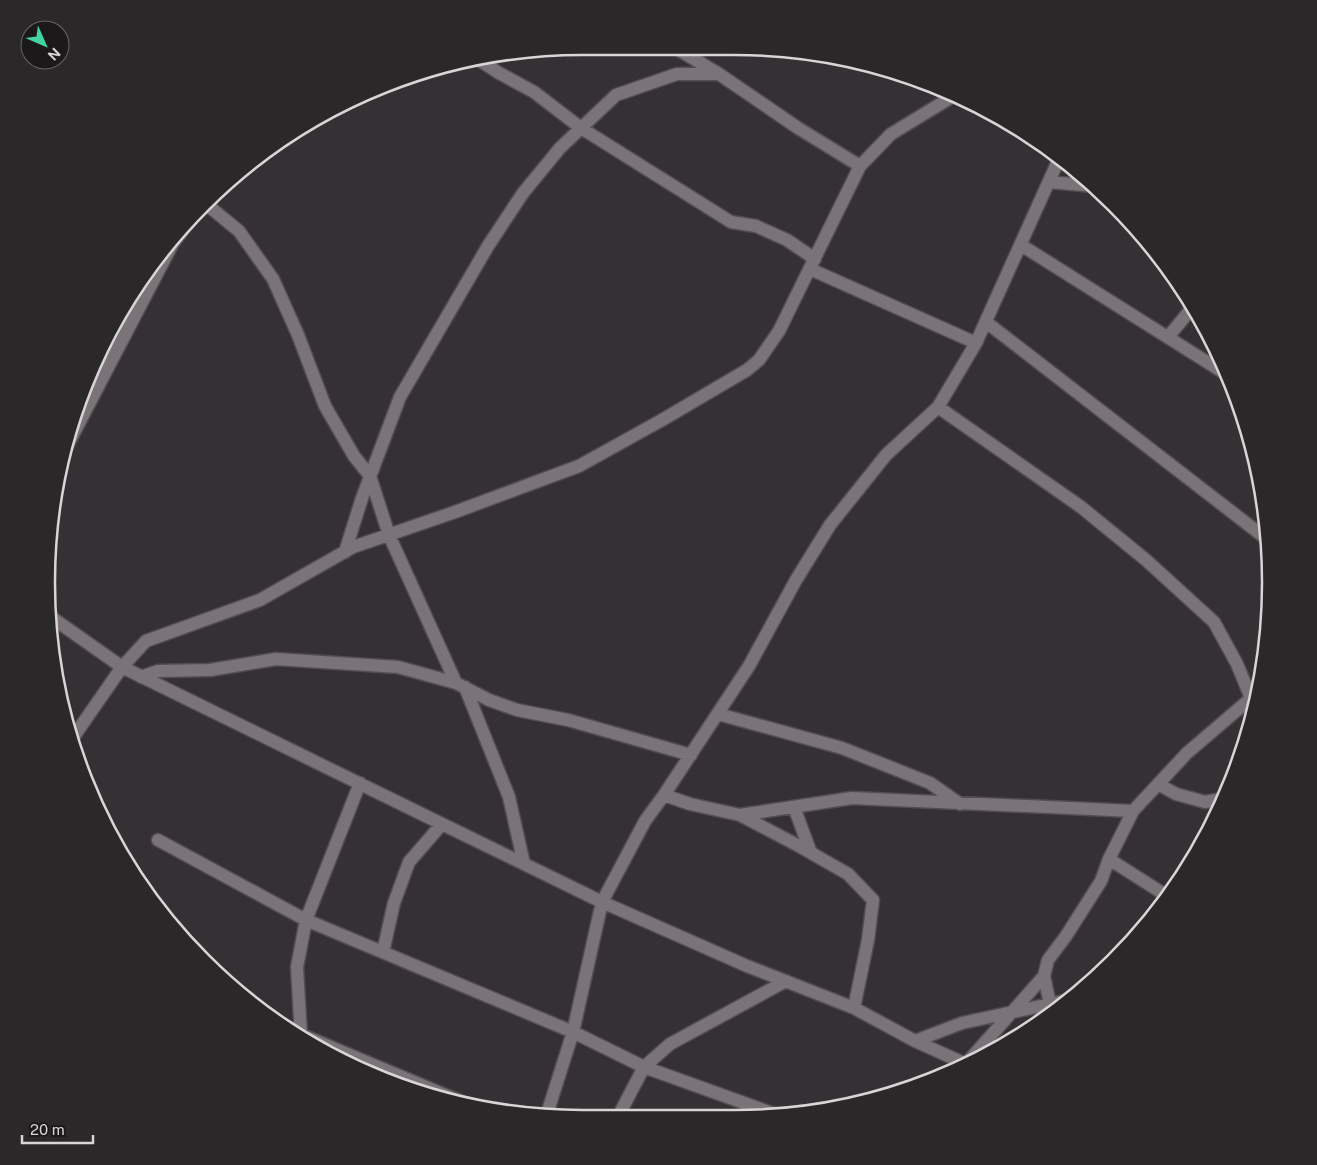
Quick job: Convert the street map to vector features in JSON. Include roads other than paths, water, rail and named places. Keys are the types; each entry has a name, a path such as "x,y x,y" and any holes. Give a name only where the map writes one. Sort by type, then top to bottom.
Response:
{"street":[{"path":"687,55 798,128 860,166"},
{"path":"485,64 534,92 580,128 731,222 756,226 787,240 812,264 976,343"},
{"path":"345,552 370,476 400,397 488,246 523,193 560,148 616,95 677,74 718,74"},
{"path":"77,732 122,667 146,641 260,600 353,547 579,466 747,370 759,360 779,331 860,166 891,134 947,100"},
{"path":"552,1109 573,1032 602,902 645,821 749,666 796,580 830,525 886,455 938,407 976,343 1057,165"},
{"path":"1049,182 1081,185"},
{"path":"212,209 239,231 273,280 325,406 354,456 370,476 389,535 461,685 509,797 524,864"},
{"path":"1021,245 1216,368"},
{"path":"81,419 163,263"},
{"path":"1168,337 1188,313"},
{"path":"986,322 1259,533"},
{"path":"938,407 1081,507 1146,560 1214,622 1251,690"},
{"path":"56,621 122,667 141,677 602,902 747,966 854,1008 915,1041 957,1061"},
{"path":"141,677 158,671 210,670 276,658 398,667 461,685 489,700 517,710 568,720 691,754"},
{"path":"1049,1006 1044,976 1048,960 1066,936 1100,880 1133,811 1187,752 1248,701"},
{"path":"718,714 842,748 930,783 960,804"},
{"path":"299,1027 297,967 306,920 360,783"},
{"path":"1158,784 1176,794 1206,802 1215,800"},
{"path":"664,795 690,804 740,815 848,874 873,900 868,940 854,1008"},
{"path":"740,815 852,798 1133,811"},
{"path":"794,807 811,853"},
{"path":"383,952 394,903 409,862 442,824"},
{"path":"158,840 306,920 573,1032 644,1067 761,1109"},
{"path":"1109,859 1161,892"},
{"path":"979,1050 1044,976"},
{"path":"621,1110 644,1067 670,1044 786,981"},
{"path":"915,1041 962,1024 1011,1012 1044,1009"},
{"path":"347,1055 386,1072"}]}
